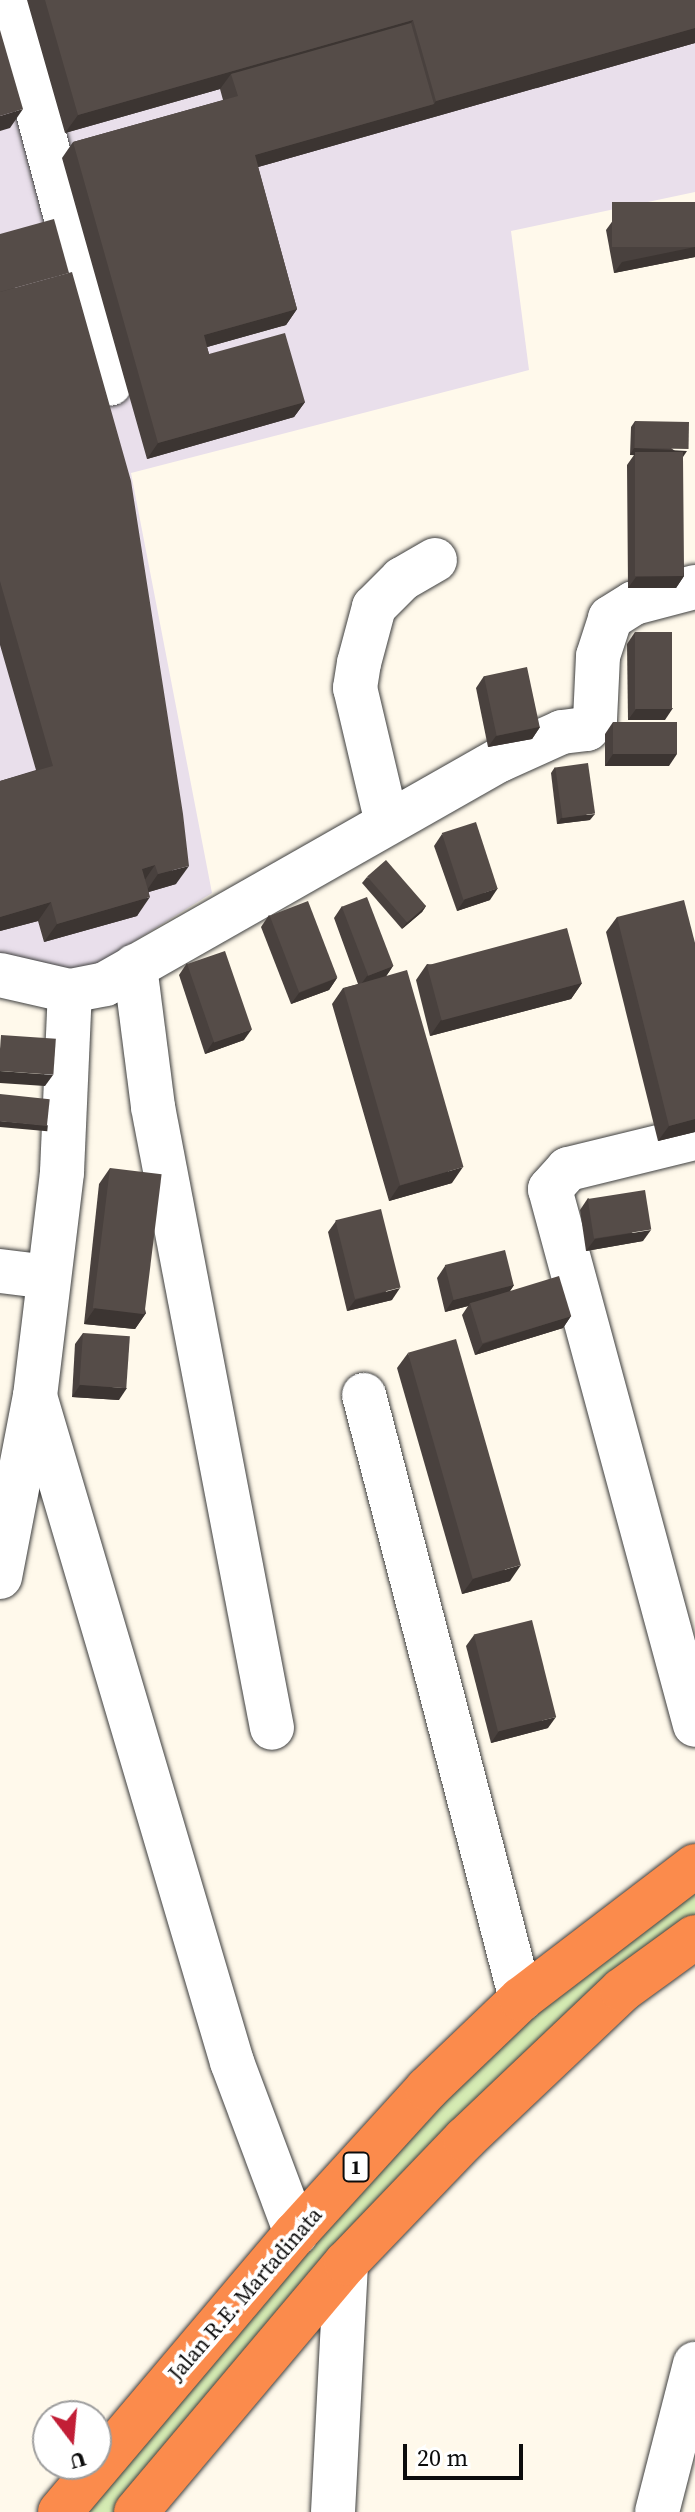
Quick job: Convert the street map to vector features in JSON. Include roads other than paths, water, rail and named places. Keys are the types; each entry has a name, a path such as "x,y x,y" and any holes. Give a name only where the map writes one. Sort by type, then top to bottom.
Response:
{"highway":[{"name":"Jalan R.E. Martadinata","path":"60,2512 296,2233 427,2089 521,1999 695,1866"},
{"path":"136,2512 346,2263 557,2050 622,1990 695,1937"}],"street":[{"path":"8,0 110,384"},
{"path":"387,823 358,703 359,663 374,607 402,579 435,560"},
{"path":"0,975 70,991 105,984 500,760 562,732 587,729 595,720 598,656 610,618 634,603 695,587"},
{"path":"135,966 153,1107 272,1728"},
{"path":"0,1577 35,1396 62,1172 70,991"},
{"path":"695,1138 568,1169 550,1189 695,1725"},
{"path":"0,1271 49,1277"},
{"path":"364,1395 521,1999"},
{"path":"35,1396 232,2062 296,2233"},
{"path":"333,2512 346,2263"},
{"path":"657,2512 695,2364"}]}
